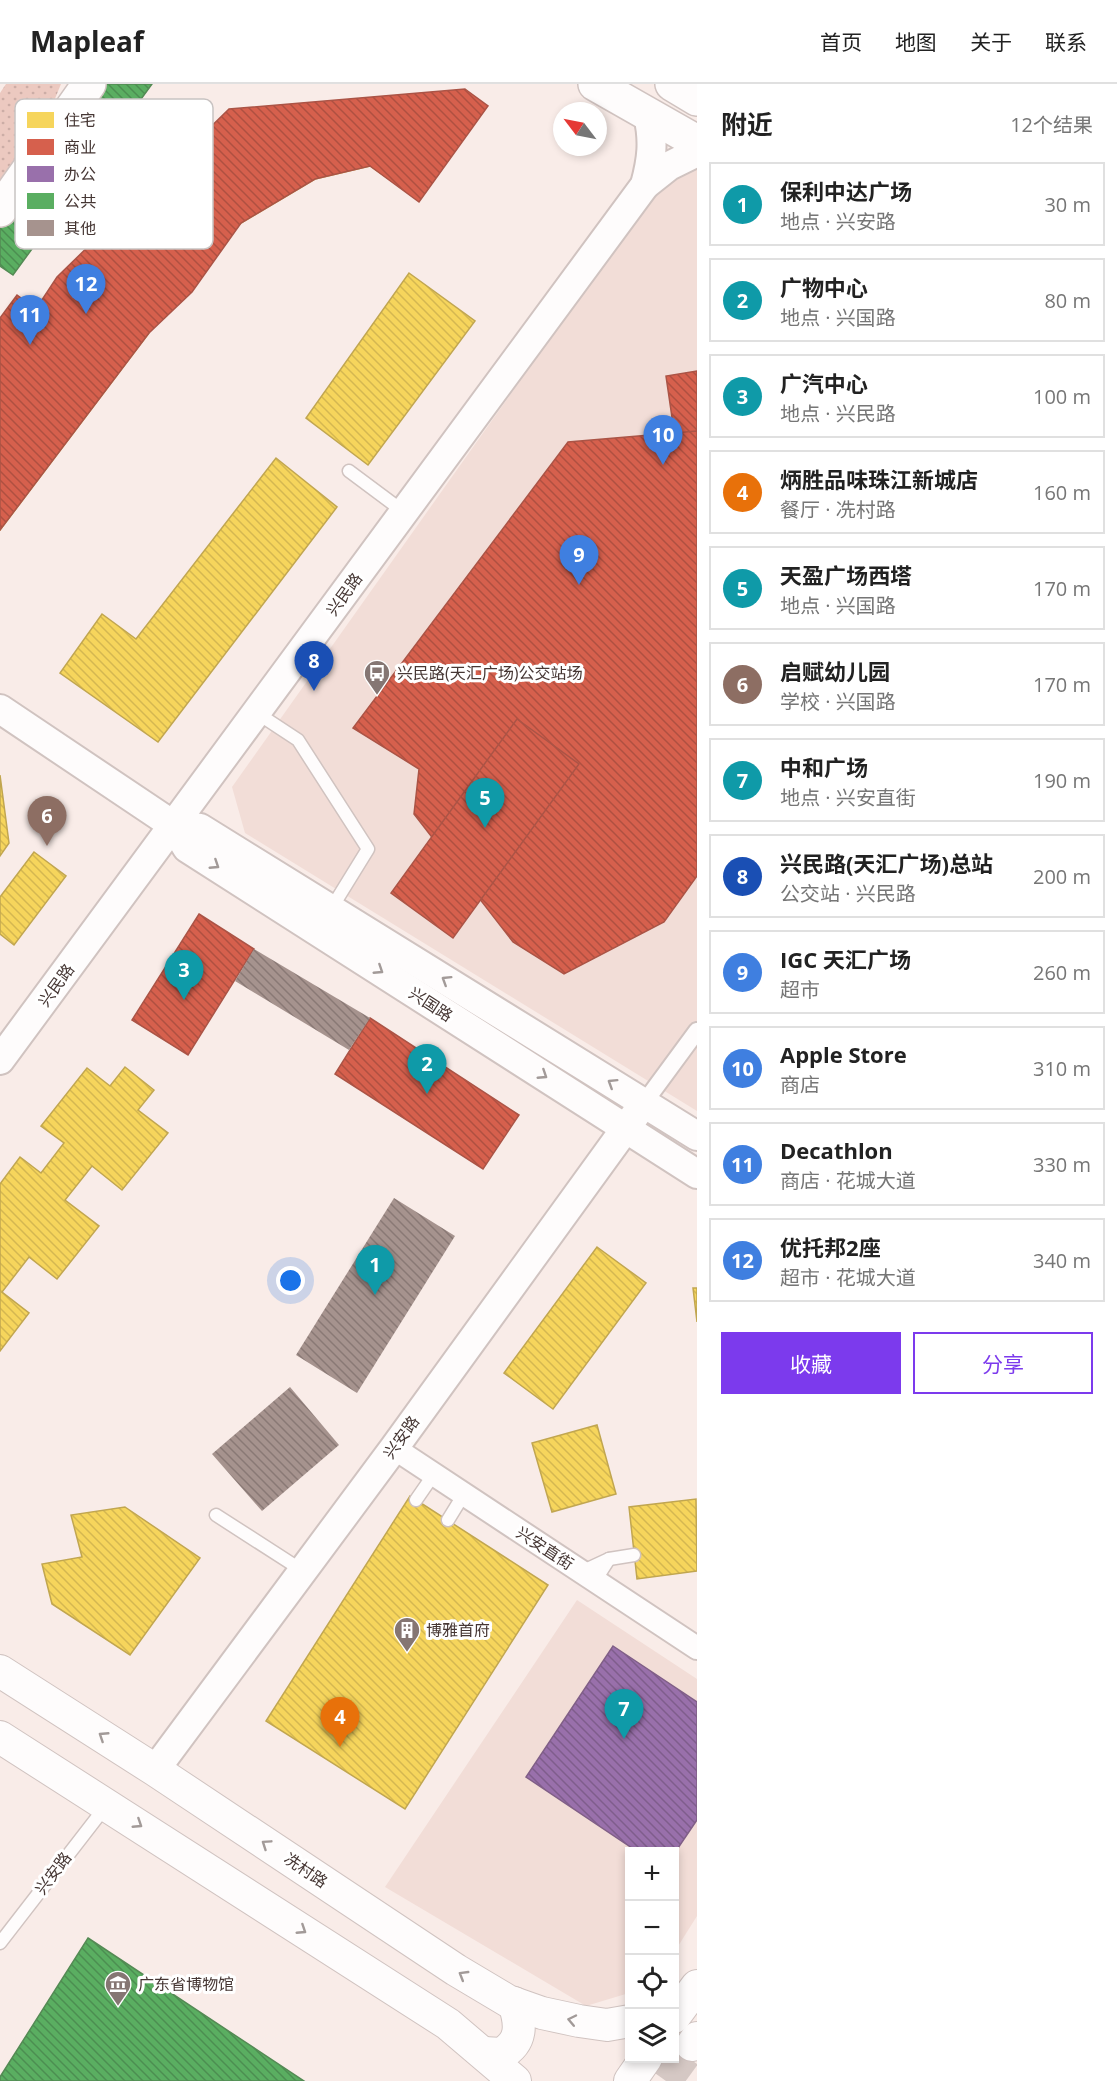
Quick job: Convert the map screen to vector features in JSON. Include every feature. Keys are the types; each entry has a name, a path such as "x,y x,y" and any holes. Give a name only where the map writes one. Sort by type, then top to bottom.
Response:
{"main road":[{"path":"78,99 89,84"},
{"path":"595,84 697,142"},
{"path":"672,84 697,99"},
{"path":"0,210 15,189"},
{"name":"冼村路","path":"0,1671 155,1770 456,1970 514,2003 542,2013 579,2021 607,2025 625,2022"},
{"path":"0,1737 108,1804 448,2024 515,2081"},
{"path":"484,2053 501,2054 516,2041 520,2020 514,2003"}],"street":[{"name":"兴民路","path":"645,185 653,157 654,141 648,115"},
{"name":"兴民路","path":"0,1060 645,185 669,166 697,152"},
{"name":"兴国路","path":"0,709 173,825 188,848 697,1174"},
{"name":"兴国路","path":"173,825 200,828 697,1136"},
{"path":"644,1103 697,1031"},
{"name":"兴安路","path":"155,1770 394,1448 644,1103"},
{"name":"兴安直街","path":"394,1448 697,1648"}],"lane":[{"path":"349,471 404,512"},
{"path":"256,712 298,740 368,849 331,909"},
{"path":"416,1500 434,1474"},
{"path":"448,1520 464,1494"},
{"path":"216,1515 303,1571"},
{"path":"588,1576 609,1559 634,1555"},
{"name":"兴安路","path":"0,1943 108,1804"}],"shaded area":[{"path":"6,84 61,84 55,99 15,99 15,160 0,180 0,93"},
{"path":"678,158 697,167 697,1111 245,833 232,787"},
{"path":"577,1600 697,1679 697,1916 679,1945 679,1847 625,1847 625,1994 586,2006 385,1887"}],"building: 住宅":[{"path":"417,106 426,141 393,182 370,166 315,179 241,223 183,282 152,249 213,249 213,154 276,119"},
{"path":"409,273 475,321 368,465 306,418"},
{"path":"82,282 149,333 0,530 0,387"},
{"path":"276,458 337,507 158,742 60,673 102,614 136,639"},
{"path":"0,775 9,843 0,856"},
{"path":"34,852 66,876 14,945 0,934 0,897"},
{"path":"125,1067 154,1090 138,1110 168,1133 122,1190 92,1166 65,1200 99,1226 57,1279 29,1257 2,1292 29,1313 0,1351 0,1184 20,1157 41,1173 64,1143 41,1126 87,1068 110,1086"},
{"path":"597,1247 646,1283 553,1409 504,1373"},
{"path":"693,1288 697,1288 697,1322"},
{"path":"597,1425 616,1494 552,1512 532,1443"},
{"name":"博雅首府","path":"410,1496 548,1585 405,1809 266,1721"},
{"path":"696,1499 697,1571 637,1579 629,1507"},
{"path":"125,1507 200,1558 130,1655 52,1604 42,1564 82,1557 71,1515"}],"building: 商业":[{"path":"465,89 488,106 419,202 370,166 315,179 241,223 192,292 149,333 0,530 0,318 17,295 36,309 57,277 86,249 213,249 213,125 229,109"},
{"path":"697,371 697,541 690,541 666,376"},
{"path":"697,431 697,876 664,922 564,974 513,942 414,814 419,769 353,728 568,442"},
{"path":"517,719 579,764 453,938 391,893"},
{"path":"199,914 254,949 188,1055 132,1020"},
{"path":"370,1018 519,1115 483,1169 335,1074"}],"building: 办公":[{"path":"613,1646 697,1702 697,1820 679,1847 631,1847 526,1777"}],"building: 公共":[{"path":"85,84 152,84 141,99 74,99"},
{"path":"15,180 15,249 32,249 13,275 0,266 0,200"},
{"name":"广东省博物馆","path":"88,1938 304,2081 0,2081 0,2077"}],"building: 其他":[{"path":"254,949 370,1018 349,1050 235,981"},
{"path":"394,1198 455,1236 357,1393 296,1355"},
{"path":"290,1387 339,1445 262,1511 212,1454"}],"tunnel":[{"path":"666,2081 692,2045"}],"place":[{"name":"优托邦2座","path":"86,314"},
{"name":"Decathlon","path":"30,345"},
{"name":"Apple Store","path":"663,465"},
{"name":"IGC 天汇广场","path":"579,585"},
{"name":"兴民路(天汇广场)总站","path":"314,691"},
{"name":"兴民路(天汇广场)公交站场","path":"377,696"},
{"name":"天盈广场西塔","path":"485,828"},
{"name":"启赋幼儿园","path":"47,846"},
{"name":"广汽中心","path":"184,1000"},
{"name":"广物中心","path":"427,1094"},
{"name":"保利中达广场","path":"375,1295"},
{"name":"博雅首府","path":"407,1653"},
{"name":"中和广场","path":"624,1739"},
{"name":"炳胜品味珠江新城店","path":"340,1747"},
{"name":"广东省博物馆","path":"118,2007"}]}
